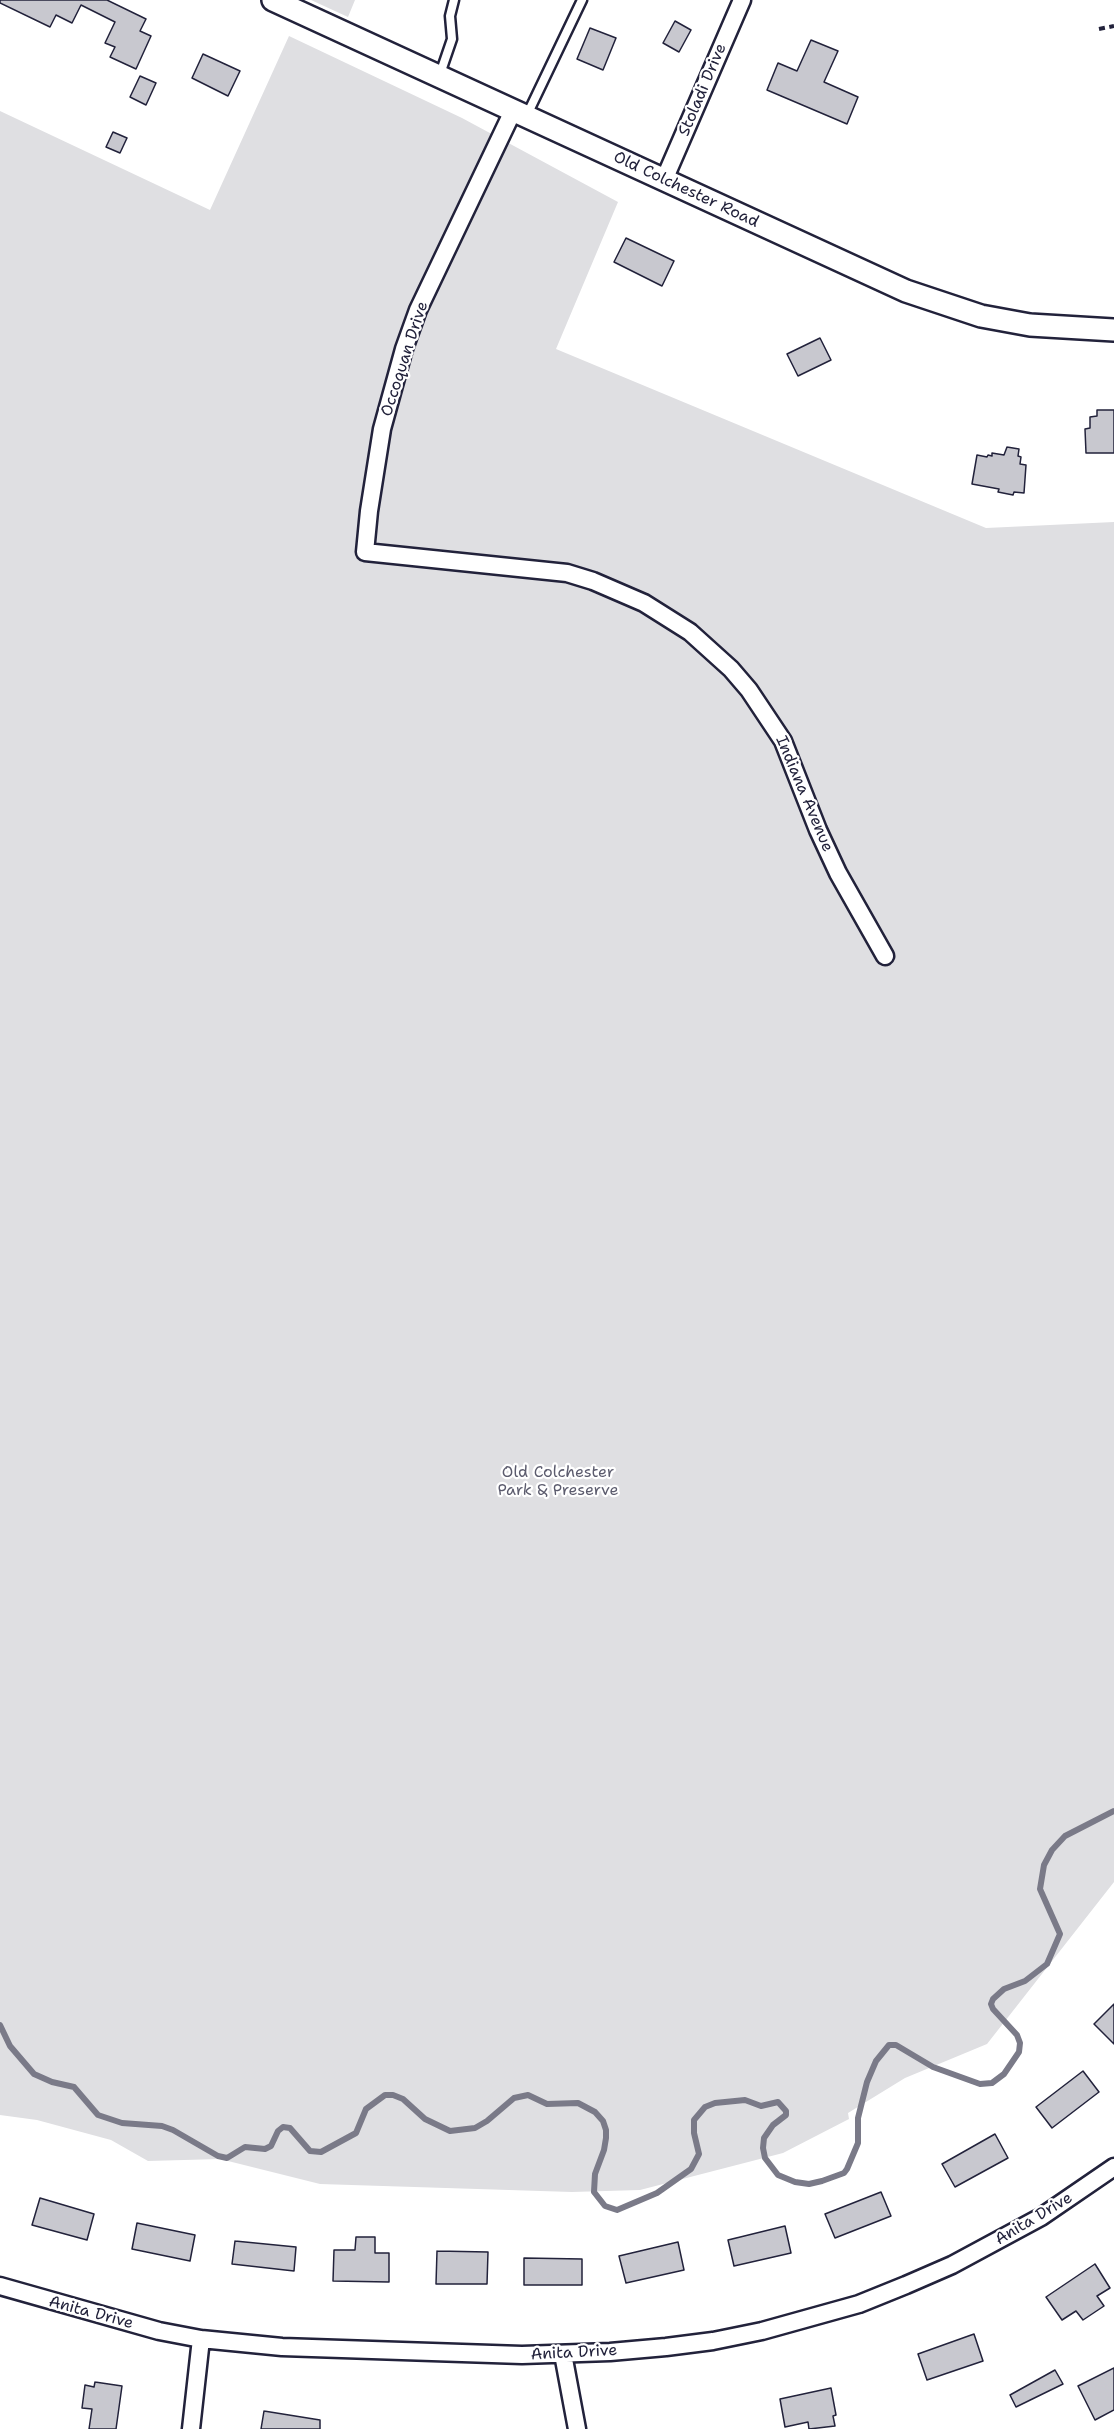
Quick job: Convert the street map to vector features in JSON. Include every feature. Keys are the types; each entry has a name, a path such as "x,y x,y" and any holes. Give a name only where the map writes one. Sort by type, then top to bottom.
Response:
{"street":[{"name":"Old Colchester Road","path":"273,0 906,291 981,316 1030,325 1114,330"},
{"name":"Stoladi Drive","path":"664,180 742,0"},
{"name":"Occoquan Drive","path":"365,552 382,429 404,349 418,310 519,114"},
{"name":"Indiana Avenue","path":"365,552 567,573 593,581 644,603 690,632 731,669 755,697 777,731 838,873 885,956"},
{"name":"Anita Drive","path":"0,2286 115,2320 201,2339 282,2348 522,2355 610,2352 713,2341 762,2331 859,2304 915,2281 996,2242 1041,2217 1114,2167"},
{"path":"191,2429 201,2339"},
{"path":"562,2354 577,2429"}],"lane":[{"path":"439,77 453,39 450,16 454,0"},
{"path":"519,114 582,0"}],"path":[{"path":"1099,29 1114,26"}],"green space":[{"path":"311,0 355,0 348,17"},
{"name":"Old Colchester Park & Preserve","path":"289,36 462,118 618,202 556,349 986,528 1114,522 1114,1882 987,2044 905,2078 848,2113 849,2119 783,2153 640,2190 572,2192 320,2184 220,2159 148,2161 111,2140 37,2120 0,2115 0,111 210,210"}],"building":[{"path":"0,0 107,0 146,19 140,31 151,36 136,69 110,57 115,47 105,43 115,22 81,5 72,23 56,15 50,27 0,3"},
{"path":"675,21 691,30 679,52 663,43"},
{"path":"590,28 616,38 603,70 577,59"},
{"path":"811,40 838,51 824,82 858,97 847,124 767,90 778,63 797,71"},
{"path":"203,54 240,71 228,96 192,78"},
{"path":"140,76 156,83 146,105 130,97"},
{"path":"113,132 127,138 120,153 106,147"},
{"path":"626,238 674,261 662,286 614,262"},
{"path":"820,338 831,360 798,376 787,354"},
{"path":"1097,410 1114,410 1114,453 1086,453 1085,429 1090,428 1090,417 1097,416"},
{"path":"1007,447 1019,449 1020,464 1026,465 1024,493 1014,492 1013,495 998,492 999,489 972,484 977,455 987,457 992,456 992,453 1004,455"},
{"path":"1114,2004 1114,2044 1094,2024"},
{"path":"1083,2071 1099,2092 1052,2128 1036,2107"},
{"path":"995,2134 1008,2158 955,2187 942,2164"},
{"path":"881,2192 891,2216 835,2238 825,2214"},
{"path":"40,2198 94,2214 87,2240 32,2225"},
{"path":"137,2223 195,2235 190,2261 132,2249"},
{"path":"785,2226 791,2253 734,2266 728,2240"},
{"path":"356,2237 375,2237 375,2253 389,2253 389,2282 333,2281 334,2250 355,2250"},
{"path":"235,2241 296,2247 294,2271 232,2264"},
{"path":"678,2242 684,2270 626,2283 619,2256"},
{"path":"437,2251 488,2252 487,2284 436,2284"},
{"path":"524,2258 582,2259 582,2285 524,2285"},
{"path":"1095,2264 1110,2288 1097,2296 1104,2306 1083,2320 1076,2311 1062,2320 1046,2297"},
{"path":"974,2334 983,2361 927,2380 918,2354"},
{"path":"1114,2368 1114,2410 1095,2420 1078,2386"},
{"path":"1055,2370 1063,2384 1016,2407 1010,2395"},
{"path":"95,2382 122,2386 116,2429 89,2429 92,2409 82,2408 85,2385 94,2387"},
{"path":"831,2388 836,2415 833,2416 835,2426 809,2429 808,2422 785,2427 780,2399"},
{"path":"264,2411 320,2420 320,2429 261,2429"}],"waterway":[{"path":"0,2025 10,2046 34,2074 52,2082 74,2087 98,2115 122,2123 162,2126 218,2156 227,2158 245,2147 265,2149 271,2146 278,2131 283,2127 290,2128 310,2151 321,2152 356,2133 366,2109 385,2095 403,2099 425,2119 450,2131 475,2128 514,2098 528,2095 547,2104 578,2103 595,2112 603,2121 606,2138 595,2174 594,2192 605,2206 617,2210 657,2193 691,2169 699,2154 694,2133 694,2120 705,2107 715,2103 745,2100 761,2106 778,2102 786,2111 786,2115 773,2125 764,2138 765,2158 778,2175 795,2182 809,2184 844,2173 847,2169 858,2143 858,2118 867,2082 876,2061 889,2045 896,2045 933,2067 980,2084 992,2083 1004,2074 1019,2052 1020,2043 1017,2035 991,2004 1004,1989 1025,1981 1047,1964 1060,1934 1040,1889 1044,1865 1052,1850 1065,1836 1114,1811"}]}
